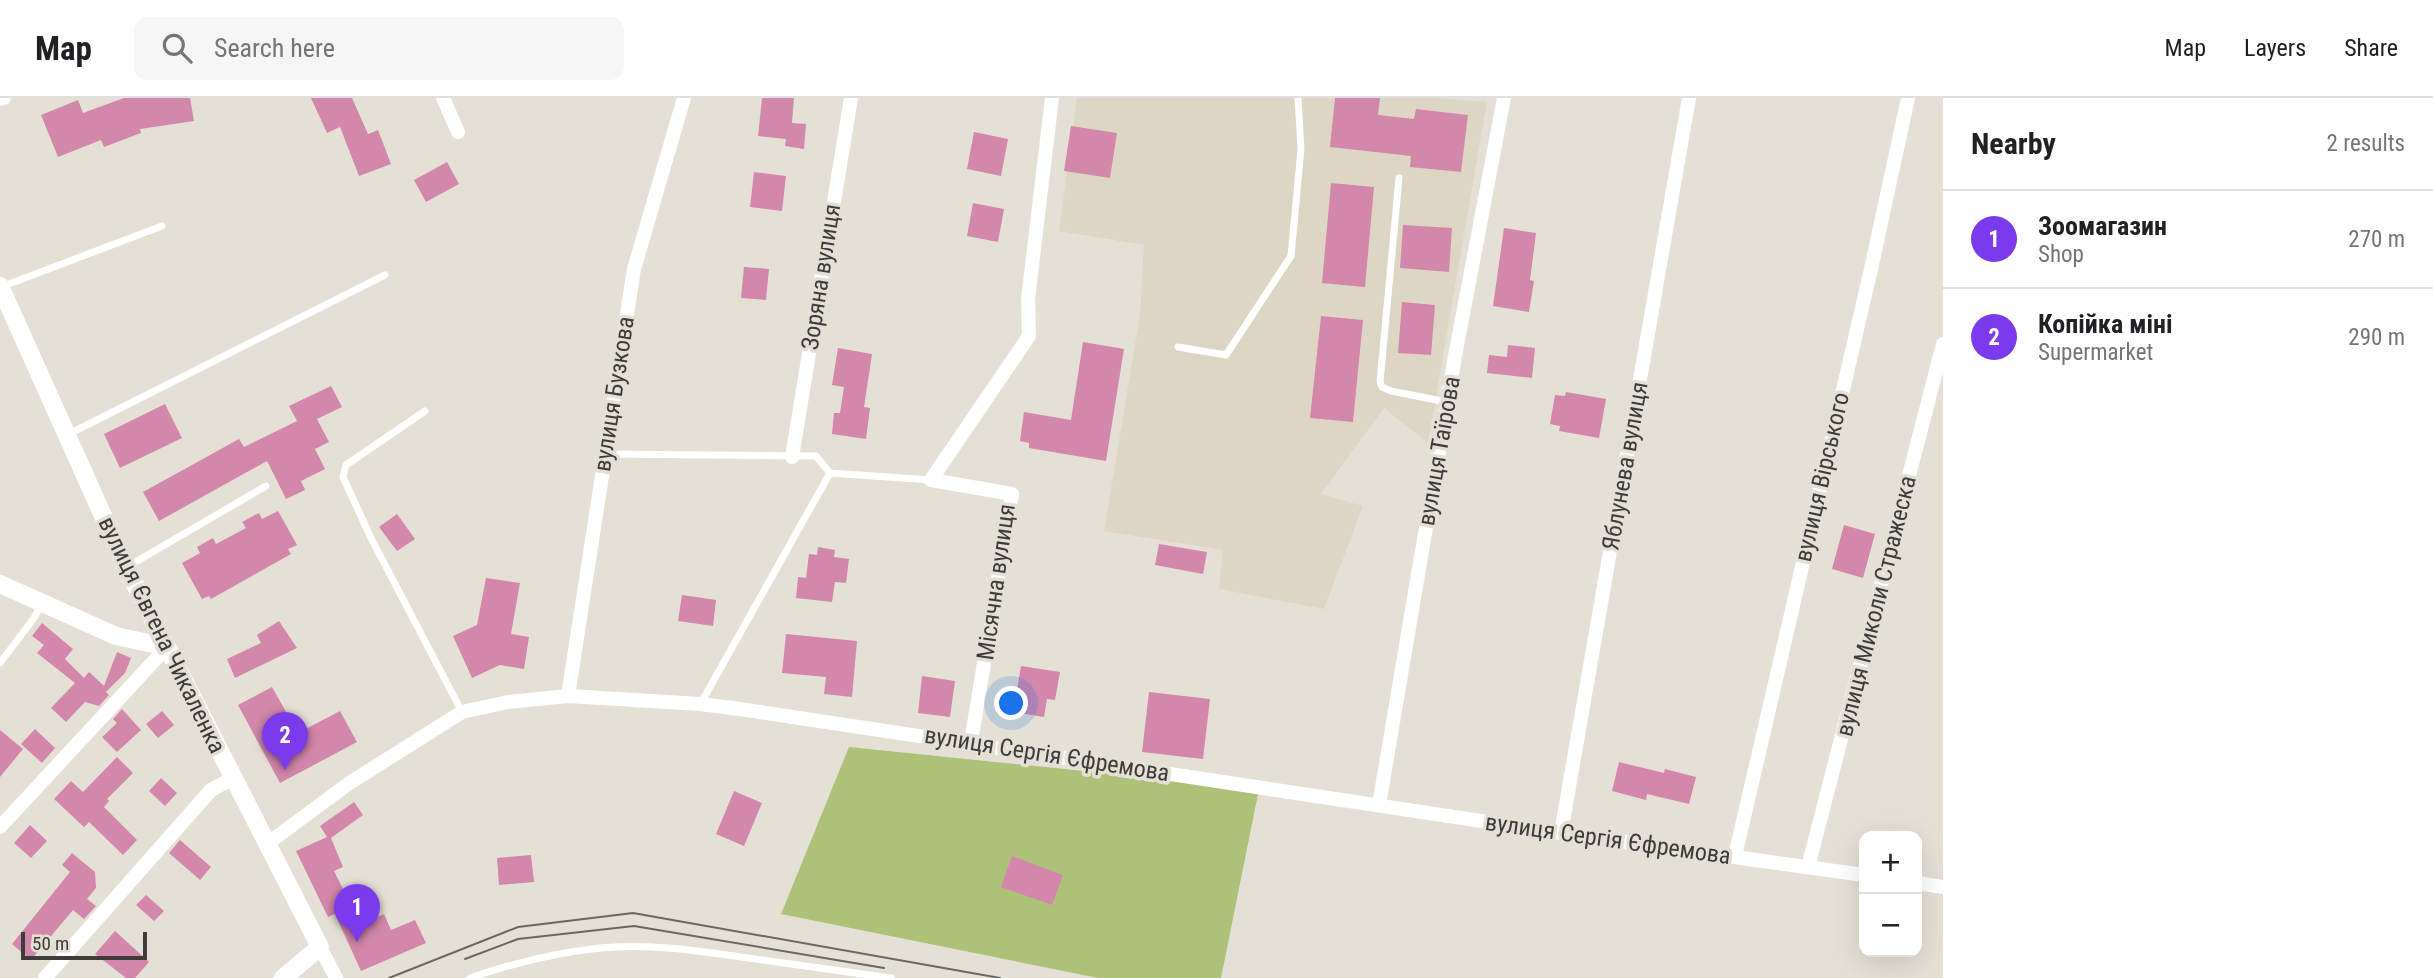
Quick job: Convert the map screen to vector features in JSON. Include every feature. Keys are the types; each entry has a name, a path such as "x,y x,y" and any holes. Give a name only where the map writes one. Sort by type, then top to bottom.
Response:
{"street":[{"path":"443,98 458,132"},
{"name":"вулиця Бузкова","path":"568,696 634,269 684,98"},
{"name":"Зоряна вулиця","path":"792,457 851,98"},
{"path":"931,480 1029,336 1028,299 1052,98"},
{"name":"вулиця Таїрова","path":"1379,805 1447,402 1504,98"},
{"name":"Яблунева вулиця","path":"1561,833 1689,98"},
{"name":"вулиця Вірського","path":"1735,856 1908,98"},
{"name":"вулиця Євгена Чикаленка","path":"0,287 126,567 333,975"},
{"name":"вулиця Миколи Стражеска","path":"1808,867 1943,345"},
{"name":"Місячна вулиця","path":"931,480 1012,495 971,742"},
{"path":"0,584 116,636 167,647"},
{"path":"0,827 167,647"},
{"name":"вулиця Сергія Єфремова","path":"267,844 348,784 462,712 508,702 568,696 700,704 971,742 1561,833 1859,874"},
{"path":"45,978 211,790 233,778"},
{"path":"1922,884 1943,887"},
{"path":"283,978 320,947"}],"lane":[{"path":"1178,347 1226,355 1291,256 1301,149 1298,98"},
{"path":"1399,178 1380,382 1382,387 1391,391 1447,402"},
{"path":"0,287 162,226"},
{"path":"67,435 384,275"},
{"path":"425,411 346,465 343,477 371,538 462,712"},
{"path":"605,454 816,456 830,473 931,480"},
{"path":"700,704 830,473"},
{"path":"126,567 266,486"},
{"path":"0,663 42,603"},
{"path":"470,978 508,965 559,954 602,948 648,947 701,951 891,978"}],"shaded area":[{"path":"1077,98 1437,98 1487,102 1428,443 1384,408 1321,494 1363,506 1324,609 1219,589 1223,550 1104,531 1140,314 1144,245 1059,231"}],"green space":[{"path":"849,747 1259,789 1221,978 1098,978 781,914"}],"building":[{"path":"124,98 190,98 194,121 140,129 141,133 104,147 101,140 58,157 41,115 78,100 83,113"},
{"path":"311,98 352,98 368,134 378,130 391,164 359,176 340,127 327,133"},
{"path":"762,98 794,98 792,123 806,124 804,149 785,146 786,139 758,136"},
{"path":"1335,98 1380,98 1378,115 1414,119 1416,109 1468,115 1461,172 1410,167 1411,156 1330,147"},
{"path":"1071,126 1117,133 1110,178 1064,171"},
{"path":"974,132 1008,139 1001,176 967,169"},
{"path":"447,162 459,184 426,202 414,180"},
{"path":"754,172 786,176 782,211 750,207"},
{"path":"1331,183 1374,187 1365,287 1322,283"},
{"path":"973,203 1004,209 998,242 967,236"},
{"path":"1403,225 1452,228 1449,272 1400,268"},
{"path":"1504,228 1536,233 1530,280 1534,281 1529,312 1493,306"},
{"path":"744,267 769,269 766,300 741,298"},
{"path":"1402,302 1435,305 1431,355 1398,353"},
{"path":"1321,316 1363,320 1353,422 1310,418"},
{"path":"1083,342 1124,349 1106,461 1029,448 1029,443 1020,441 1024,412 1071,420"},
{"path":"1508,345 1535,348 1532,378 1487,373 1489,355 1507,357"},
{"path":"838,348 872,354 864,407 870,408 866,439 832,434 834,413 840,413 844,387 832,385"},
{"path":"331,386 342,407 317,419 329,442 315,449 325,469 301,481 305,490 286,499 267,461 159,521 143,492 239,439 244,447 297,421 289,406"},
{"path":"1566,392 1606,399 1599,438 1559,431 1560,426 1550,424 1555,395 1565,396"},
{"path":"165,404 182,438 120,468 104,434"},
{"path":"278,511 297,545 288,549 291,554 211,599 209,596 202,599 182,563 200,553 197,547 213,538 216,544 246,528 242,522 259,513 262,519"},
{"path":"397,514 415,539 397,551 379,527"},
{"path":"1844,525 1875,534 1863,578 1832,569"},
{"path":"1159,544 1207,552 1203,574 1155,565"},
{"path":"818,547 835,550 834,557 849,559 846,583 835,582 832,602 796,598 798,577 806,578 809,554 817,555"},
{"path":"486,578 520,583 511,634 529,637 524,669 500,665 472,678 453,636 477,625"},
{"path":"682,595 716,600 713,626 678,621"},
{"path":"279,621 297,648 235,678 227,659 261,643 257,635"},
{"path":"42,623 73,649 65,659 84,678 89,672 104,686 117,652 131,658 125,673 106,692 109,695 99,706 85,702 66,722 51,708 75,683 37,653 44,645 32,636"},
{"path":"786,634 857,641 852,697 824,694 826,677 782,673"},
{"path":"1021,666 1060,672 1055,700 1047,699 1044,717 1007,711 1010,688 1017,690"},
{"path":"922,676 955,681 950,717 918,713"},
{"path":"272,687 298,733 340,711 357,742 280,783 238,705"},
{"path":"1149,692 1210,699 1203,759 1142,752"},
{"path":"122,709 141,730 117,752 102,737 117,723 113,719"},
{"path":"162,711 174,725 158,738 146,724"},
{"path":"35,729 55,748 42,763 21,744"},
{"path":"0,730 23,749 0,777"},
{"path":"117,757 133,773 107,799 109,801 104,807 137,840 123,855 89,822 84,827 54,799 71,781 83,792"},
{"path":"1619,762 1664,773 1665,769 1696,777 1689,804 1647,794 1646,800 1612,791"},
{"path":"161,778 177,793 165,806 149,791"},
{"path":"734,791 762,803 744,846 716,834"},
{"path":"354,802 363,815 331,838 343,867 334,871 361,925 384,914 391,930 415,920 426,943 361,971 335,914 328,917 296,851 327,837 320,826"},
{"path":"30,825 47,841 31,858 14,843"},
{"path":"180,840 211,867 200,880 169,853"},
{"path":"72,853 95,872 96,888 87,899 96,906 84,919 73,910 31,960 12,944 70,872 62,865"},
{"path":"531,855 534,882 499,885 497,858"},
{"path":"1012,856 1063,875 1052,905 1001,887"},
{"path":"146,895 164,911 154,921 136,905"},
{"path":"115,931 149,962 135,978 126,978 95,954"}],"tram line":[{"path":"389,978 518,927 633,913 1000,978"},
{"path":"465,959 518,939 634,926 884,968"}],"place":[{"name":"Копійка міні","path":"285,770"},
{"name":"Зоомагазин","path":"357,942"}]}
